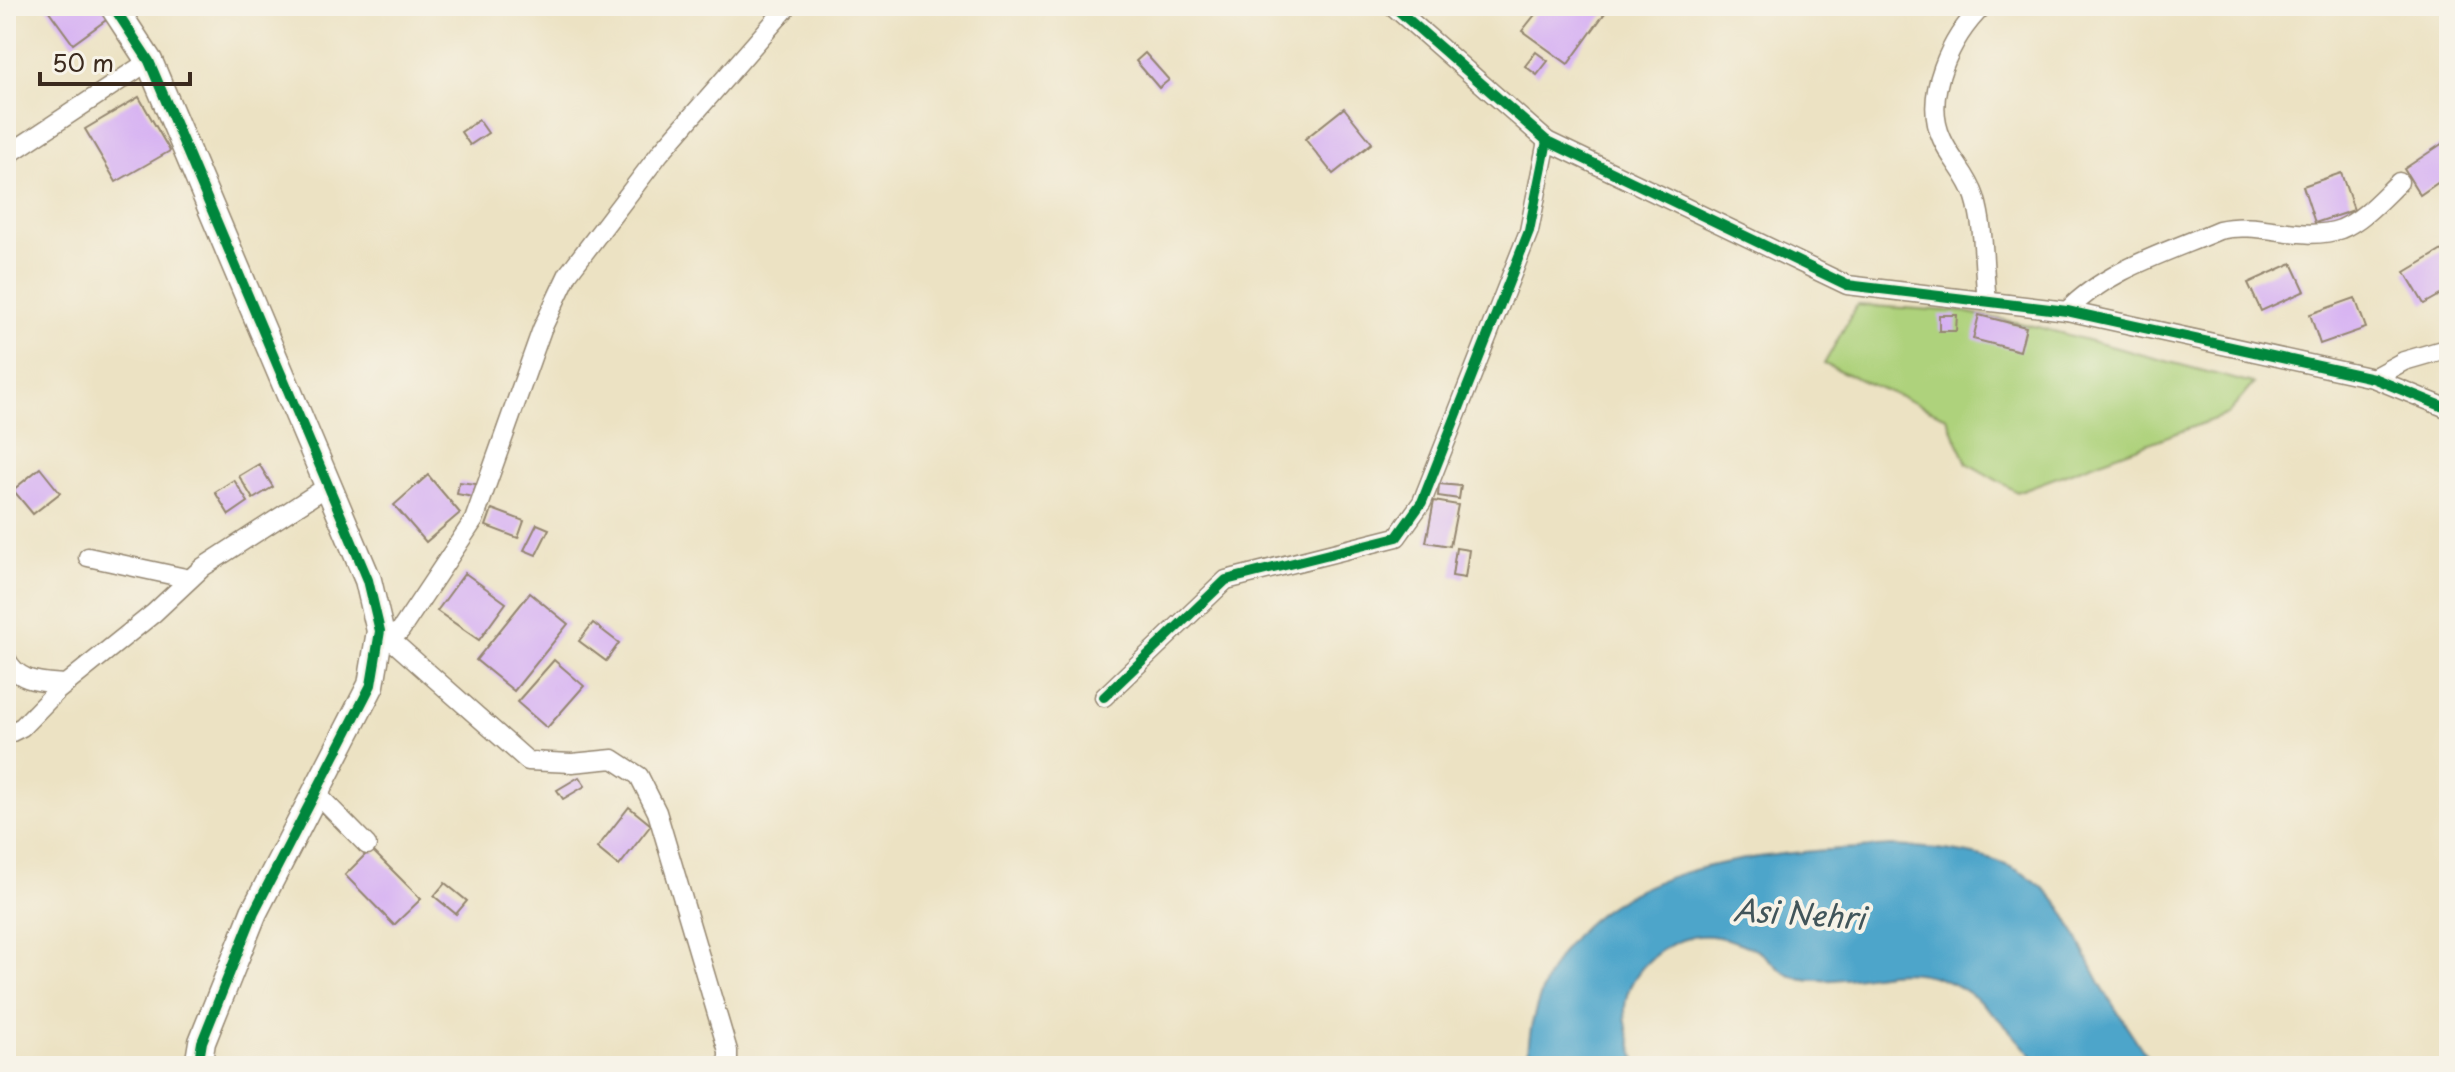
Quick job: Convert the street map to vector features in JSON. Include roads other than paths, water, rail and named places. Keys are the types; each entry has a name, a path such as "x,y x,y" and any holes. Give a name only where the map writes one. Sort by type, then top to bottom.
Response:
{"street":[{"path":"113,6 149,61 368,580 384,634 371,685 254,912 202,1042 198,1066"},
{"path":"384,634 400,631 474,520 542,329 568,274 660,153 788,6"},
{"path":"1393,6 1547,141 1847,285 2067,311 2373,378 2449,409"},
{"path":"1983,6 1955,42 1942,74 1935,104 1936,124 1943,143 1969,180 1977,201 1987,301"},
{"path":"6,156 149,61"},
{"path":"1104,697 1226,580 1397,537 1422,502 1529,231 1547,141"},
{"path":"2067,311 2083,294 2107,279 2219,230 2237,225 2323,233 2342,228 2360,218 2399,182"},
{"path":"2373,378 2404,361 2449,348"},
{"path":"6,735 22,727 65,684 190,579 242,540 328,486"},
{"path":"88,557 190,579"},
{"path":"384,634 528,761 572,763 613,759 639,776 657,812 728,1051 728,1066"},
{"path":"6,658 11,669 31,681 65,684"},
{"path":"315,792 367,845"}],"water":[{"name":"Asi Nehri","path":"1892,846 1939,849 1986,858 2009,866 2048,892 2063,911 2100,983 2153,1066 2041,1066 1993,1013 1957,986 1937,977 1888,973 1831,980 1797,978 1752,948 1732,940 1696,936 1682,940 1654,956 1634,979 1625,1014 1638,1066 1529,1066 1530,1036 1543,988 1568,945 1602,912 1644,887 1692,870 1743,859"}]}
